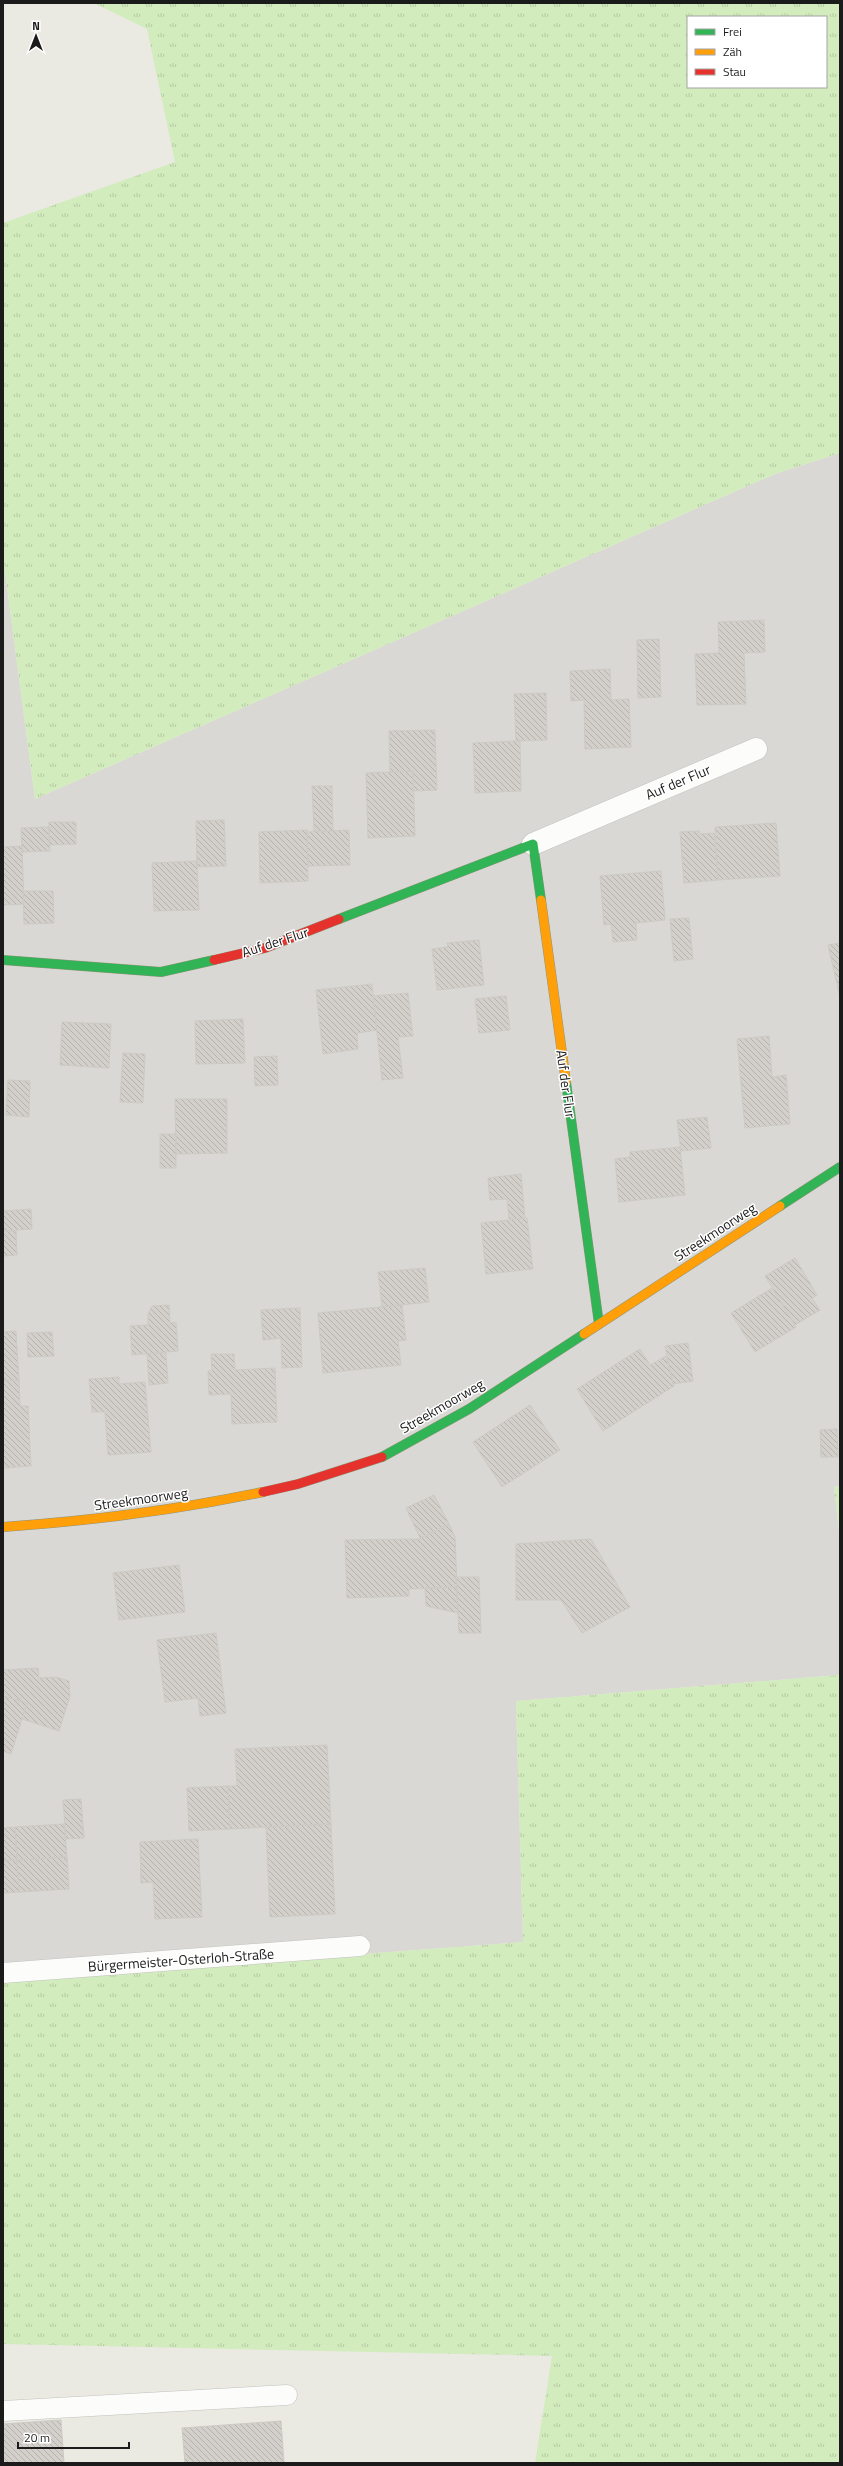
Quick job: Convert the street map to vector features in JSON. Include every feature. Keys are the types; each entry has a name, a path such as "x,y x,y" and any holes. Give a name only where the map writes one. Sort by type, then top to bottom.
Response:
{"street":[{"name":"Auf der Flur","path":"3,960 161,972 265,948 533,844 756,749"},
{"name":"Auf der Flur","path":"533,844 599,1324"},
{"name":"Streekmoorweg","path":"3,1526 87,1521 210,1503 298,1484 377,1460 469,1409 840,1167"}],"lane":[{"name":"Bürgermeister-Osterloh-Straße","path":"3,1973 360,1946"},
{"path":"3,2411 287,2395"}],"shaded area":[{"path":"840,453 840,1486 834,1487 840,1539 840,1675 516,1701 523,1942 3,1981 3,557 35,799 775,474"}],"green space":[{"path":"94,3 840,3 840,453 775,474 35,799 3,557 3,223 175,162 147,29"},
{"path":"840,1486 840,1539 834,1487"},
{"path":"840,1675 840,2463 535,2463 552,2356 3,2344 3,1981 523,1942 516,1701"}],"building":[{"path":"764,620 765,652 744,653 746,704 697,705 695,654 719,653 718,622"},
{"path":"659,639 661,697 638,698 637,640"},
{"path":"610,669 611,700 629,699 631,747 585,749 584,700 571,701 570,671"},
{"path":"546,693 547,740 516,741 514,694"},
{"path":"435,730 437,790 413,791 413,771 390,772 389,731"},
{"path":"520,741 521,791 475,793 473,743"},
{"path":"413,771 415,836 368,838 366,773"},
{"path":"312,786 332,786 333,831 314,831"},
{"path":"224,820 226,866 197,867 196,821"},
{"path":"49,822 76,822 76,844 49,845"},
{"path":"776,823 780,876 718,880 715,827"},
{"path":"49,827 50,851 22,852 21,828"},
{"path":"307,830 308,881 260,883 259,832"},
{"path":"349,830 350,865 308,866 307,832"},
{"path":"699,831 700,834 714,833 718,880 684,883 680,832"},
{"path":"22,846 24,904 3,905 3,847"},
{"path":"197,861 199,910 154,911 152,863"},
{"path":"661,871 665,920 636,923 637,940 613,942 611,924 604,925 600,876"},
{"path":"23,891 53,891 54,923 24,924"},
{"path":"689,918 693,959 674,961 670,919"},
{"path":"479,940 484,985 437,990 432,949 448,947 447,943"},
{"path":"840,943 840,997 828,945"},
{"path":"372,984 377,1030 357,1033 358,1049 323,1054 316,990"},
{"path":"408,993 413,1036 398,1037 403,1078 382,1080 373,996"},
{"path":"506,996 510,1030 479,1033 475,999"},
{"path":"243,1019 245,1063 196,1064 195,1021"},
{"path":"62,1022 111,1024 109,1068 60,1065"},
{"path":"769,1036 772,1077 786,1075 790,1124 745,1128 737,1039"},
{"path":"123,1053 145,1054 143,1103 120,1102"},
{"path":"277,1056 278,1085 255,1086 254,1057"},
{"path":"8,1080 30,1081 29,1117 6,1115"},
{"path":"175,1099 227,1099 227,1153 176,1154"},
{"path":"707,1117 711,1148 681,1151 677,1120"},
{"path":"160,1134 176,1134 176,1168 160,1168"},
{"path":"680,1147 685,1195 619,1202 615,1159 630,1157 630,1152"},
{"path":"521,1174 525,1218 509,1219 507,1199 490,1200 488,1178"},
{"path":"31,1209 32,1229 3,1231 3,1211"},
{"path":"527,1218 533,1269 486,1274 481,1223"},
{"path":"3,1231 16,1231 17,1255 3,1256"},
{"path":"795,1258 817,1295 812,1298 820,1310 795,1325 765,1276"},
{"path":"425,1268 429,1302 382,1307 378,1272"},
{"path":"772,1288 796,1327 755,1352 731,1313"},
{"path":"169,1305 170,1323 176,1322 178,1351 132,1355 130,1326 148,1325 148,1314 152,1306"},
{"path":"402,1305 406,1340 398,1341 401,1365 323,1373 318,1313"},
{"path":"300,1308 302,1367 282,1368 281,1338 263,1340 261,1310"},
{"path":"16,1331 19,1380 3,1381 3,1332"},
{"path":"52,1332 54,1356 28,1357 27,1333"},
{"path":"688,1343 693,1381 673,1384 665,1346"},
{"path":"640,1349 650,1365 666,1356 674,1386 603,1431 577,1389"},
{"path":"166,1353 168,1383 149,1385 147,1354"},
{"path":"211,1354 234,1354 235,1370 275,1368 277,1422 232,1424 231,1394 209,1395 208,1371 212,1371"},
{"path":"119,1377 119,1384 145,1382 151,1452 108,1455 105,1412 92,1412 89,1379"},
{"path":"19,1380 20,1406 28,1406 31,1466 3,1468 3,1381"},
{"path":"530,1405 560,1450 502,1487 473,1442"},
{"path":"837,1429 838,1457 821,1457 820,1430"},
{"path":"434,1495 449,1524 420,1538 406,1508"},
{"path":"449,1524 455,1537 457,1587 409,1589 409,1596 347,1598 345,1540 419,1539"},
{"path":"591,1539 630,1607 582,1633 561,1600 516,1600 516,1544"},
{"path":"179,1565 185,1612 119,1620 113,1573"},
{"path":"456,1577 479,1577 481,1633 459,1633"},
{"path":"457,1587 458,1613 426,1606 425,1588"},
{"path":"216,1633 226,1713 200,1716 198,1698 165,1702 157,1640"},
{"path":"38,1668 39,1678 56,1677 69,1681 70,1696 59,1731 22,1719 27,1703 3,1696 3,1670"},
{"path":"3,1696 27,1703 11,1754 3,1751"},
{"path":"327,1745 331,1824 230,1829 228,1786 237,1786 235,1749"},
{"path":"228,1786 230,1829 189,1831 187,1788"},
{"path":"81,1799 84,1838 66,1839 63,1800"},
{"path":"64,1824 67,1857 17,1860 15,1827"},
{"path":"331,1824 335,1914 270,1917 266,1827"},
{"path":"15,1827 17,1860 3,1861 3,1828"},
{"path":"198,1839 202,1917 155,1919 153,1882 141,1883 140,1842"},
{"path":"67,1857 69,1889 19,1892 17,1860"},
{"path":"17,1860 19,1892 3,1893 3,1861"},
{"path":"61,2420 64,2463 3,2463 3,2424"},
{"path":"281,2421 284,2463 185,2463 182,2428"}],"traffic: fast":[{"path":"339,919 533,844 541,900"},
{"path":"3,960 161,972 214,960"},
{"path":"566,1082 599,1324"},
{"path":"780,1206 840,1167"},
{"path":"382,1457 469,1409 584,1334"}],"traffic: slow":[{"path":"541,900 566,1082"},
{"path":"584,1334 780,1206"},
{"path":"3,1527 69,1522 134,1514 263,1492"}],"traffic: jam":[{"path":"214,960 265,948 339,919"},
{"path":"263,1492 298,1484 382,1457"}]}
